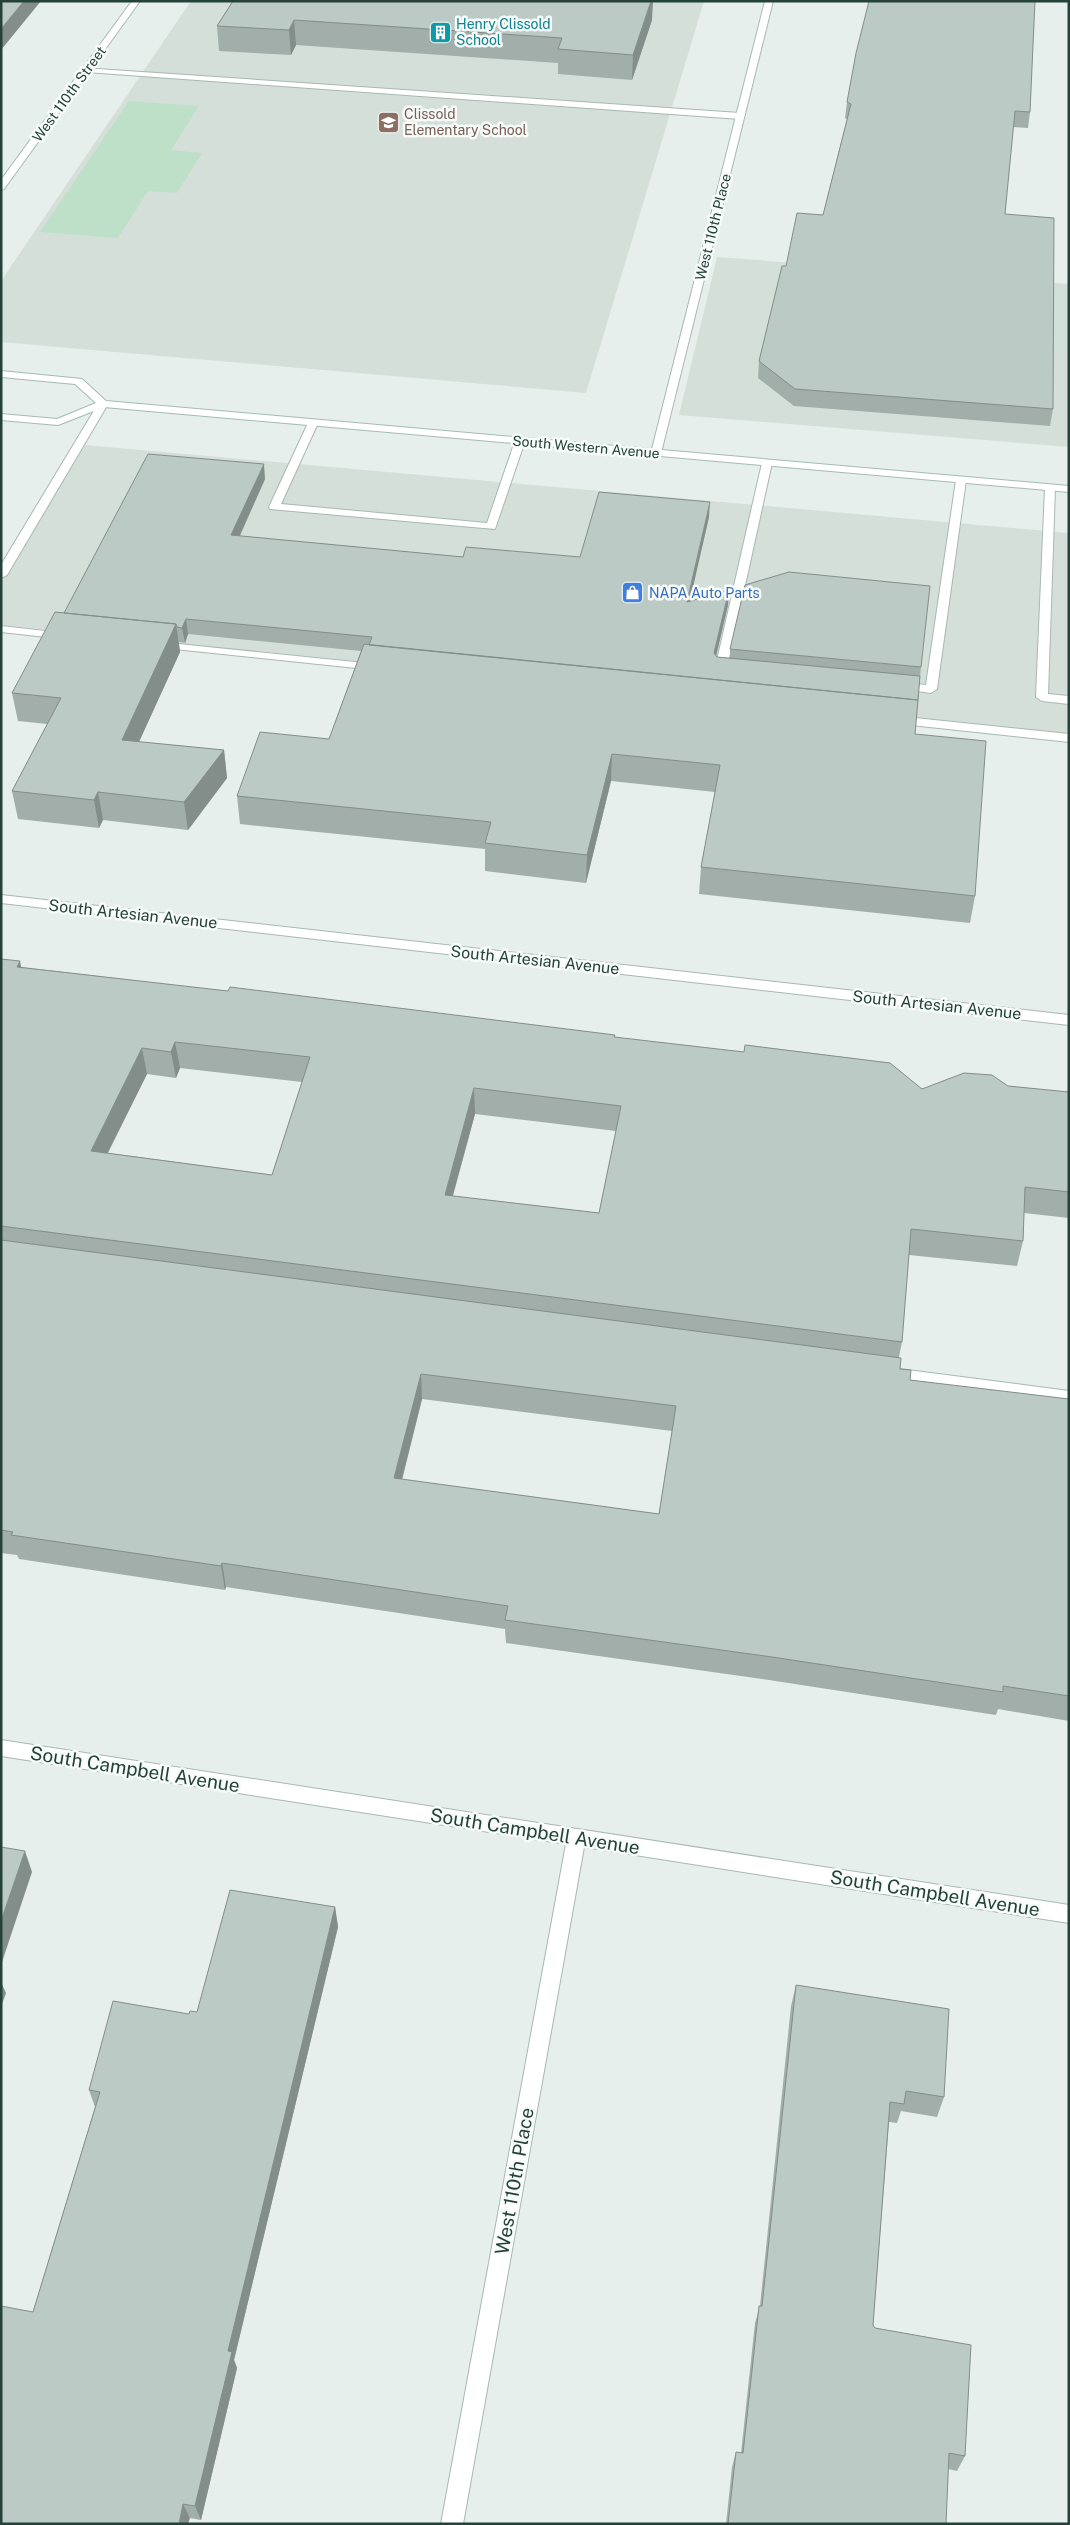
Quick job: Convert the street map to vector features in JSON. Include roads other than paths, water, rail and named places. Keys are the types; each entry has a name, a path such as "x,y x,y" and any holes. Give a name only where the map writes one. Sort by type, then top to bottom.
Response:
{"street":[{"name":"West 110th Street","path":"1,187 136,1"},
{"name":"West 110th Place","path":"656,453 769,1"},
{"path":"86,70 740,116"},
{"path":"1,374 78,381 103,404 1,575"},
{"name":"South Western Avenue","path":"1,417 58,422 103,404 1069,489"},
{"path":"313,423 274,507 491,527 520,441"},
{"path":"740,671 720,669 767,463"},
{"path":"883,685 931,689 961,480"},
{"path":"1050,488 1042,697 1069,700"},
{"path":"1,629 73,636"},
{"path":"142,644 388,669"},
{"path":"881,719 1069,738"},
{"name":"South Artesian Avenue","path":"1,899 1069,1020"},
{"path":"881,1372 1069,1397"},
{"name":"South Campbell Avenue","path":"1,1748 1069,1914"},
{"name":"West 110th Place","path":"452,2524 576,1838"}],"place":[{"name":"Henry Clissold School","path":"440,32"},
{"name":"Clissold Elementary School","path":"388,122"},
{"name":"NAPA Auto Parts","path":"633,593"}]}
